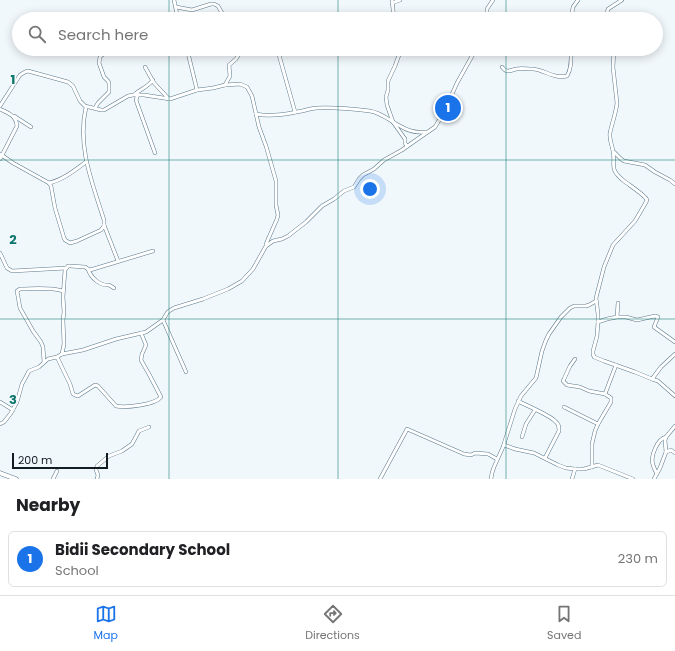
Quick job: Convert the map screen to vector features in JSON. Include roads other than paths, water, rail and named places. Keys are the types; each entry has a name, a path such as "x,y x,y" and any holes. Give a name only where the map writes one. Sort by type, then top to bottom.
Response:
{"main road":[{"path":"0,474 16,479"}],"street":[{"path":"174,0 177,12"},
{"path":"393,12 392,1 400,0"},
{"path":"487,12 494,0"},
{"path":"572,12 572,7 578,0"},
{"path":"607,12 608,9 622,0"},
{"path":"176,8 192,10 214,4 218,6 221,12"},
{"path":"95,108 100,100 109,92 108,81 104,77 99,63 101,56"},
{"path":"189,56 196,90"},
{"path":"225,85 230,76 230,65 238,56"},
{"path":"280,56 295,112"},
{"path":"398,56 388,83 386,97 393,122 405,139 407,146"},
{"path":"266,246 272,241 288,236 306,222 322,206 344,191 354,187 363,175 435,127 456,83 472,56"},
{"path":"502,67 509,71 517,69 533,70 550,75 567,76 570,69 571,56"},
{"path":"614,56 613,74 617,103 609,135 614,152 613,164 616,174 634,190 645,196 647,200 634,222 611,248 604,267 596,298 598,322 593,354 594,357 658,381 675,396"},
{"path":"145,67 160,90 169,99"},
{"path":"0,424 4,422 13,410 19,398 22,384 29,371 39,367 44,362 62,354 83,350 150,330 163,320 167,313 174,308 204,299 228,289 242,280 253,269 266,246 278,215 276,205 276,181 270,158 259,127 252,96 247,87 240,84 196,90 169,99 136,94 128,96 103,110 86,107 82,104 73,86 68,82 28,71 20,75 0,107 32,127"},
{"path":"153,80 149,85 144,87 136,94 136,100 155,153"},
{"path":"86,107 83,130 86,162 104,220 104,225 118,261"},
{"path":"256,114 277,115 317,108 371,111 386,117 407,130 420,133 428,132"},
{"path":"0,160 1,155 17,126 13,116"},
{"path":"614,152 624,161 644,165 675,184"},
{"path":"1,155 49,183 64,238 68,242 70,243 77,241 91,235 101,230 104,225"},
{"path":"49,183 54,182 86,162"},
{"path":"88,270 153,251"},
{"path":"0,253 7,268 12,271 85,266 100,283 114,288"},
{"path":"62,354 64,344 63,291 66,268"},
{"path":"44,362 41,342 20,308 18,291 20,289 53,289 63,291"},
{"path":"492,479 492,474 504,445 518,401 536,378 546,340 561,317 572,306 584,307 596,301"},
{"path":"617,317 618,303"},
{"path":"598,322 617,317 637,320 655,316 658,317 654,327 675,342"},
{"path":"163,320 186,372"},
{"path":"57,357 70,384 73,394 78,396 95,385 98,386 116,406 123,407 146,404 161,397 140,360 146,345 141,333"},
{"path":"652,378 660,367 675,354"},
{"path":"575,359 563,381 567,385 605,394 611,398 611,402 598,424 592,440 592,467"},
{"path":"605,394 616,365"},
{"path":"518,401 557,422 559,431 545,458"},
{"path":"0,402 13,410"},
{"path":"564,407 598,424"},
{"path":"522,437 526,424 535,410"},
{"path":"657,474 653,465 653,454 661,439 666,437 675,426"},
{"path":"97,479 97,466 109,456 122,451 132,444 139,431 149,427"},
{"path":"380,479 407,429 461,453 471,455 475,453 488,454 497,460"},
{"path":"654,479 666,452 666,437"},
{"path":"504,445 514,449 534,453 558,465 575,469 584,469 600,465 633,479"},
{"path":"666,452 671,450 675,453"},
{"path":"572,479 575,469"},
{"path":"53,479 57,471"}],"place":[{"name":"Bidii Secondary School","path":"448,108"}]}
